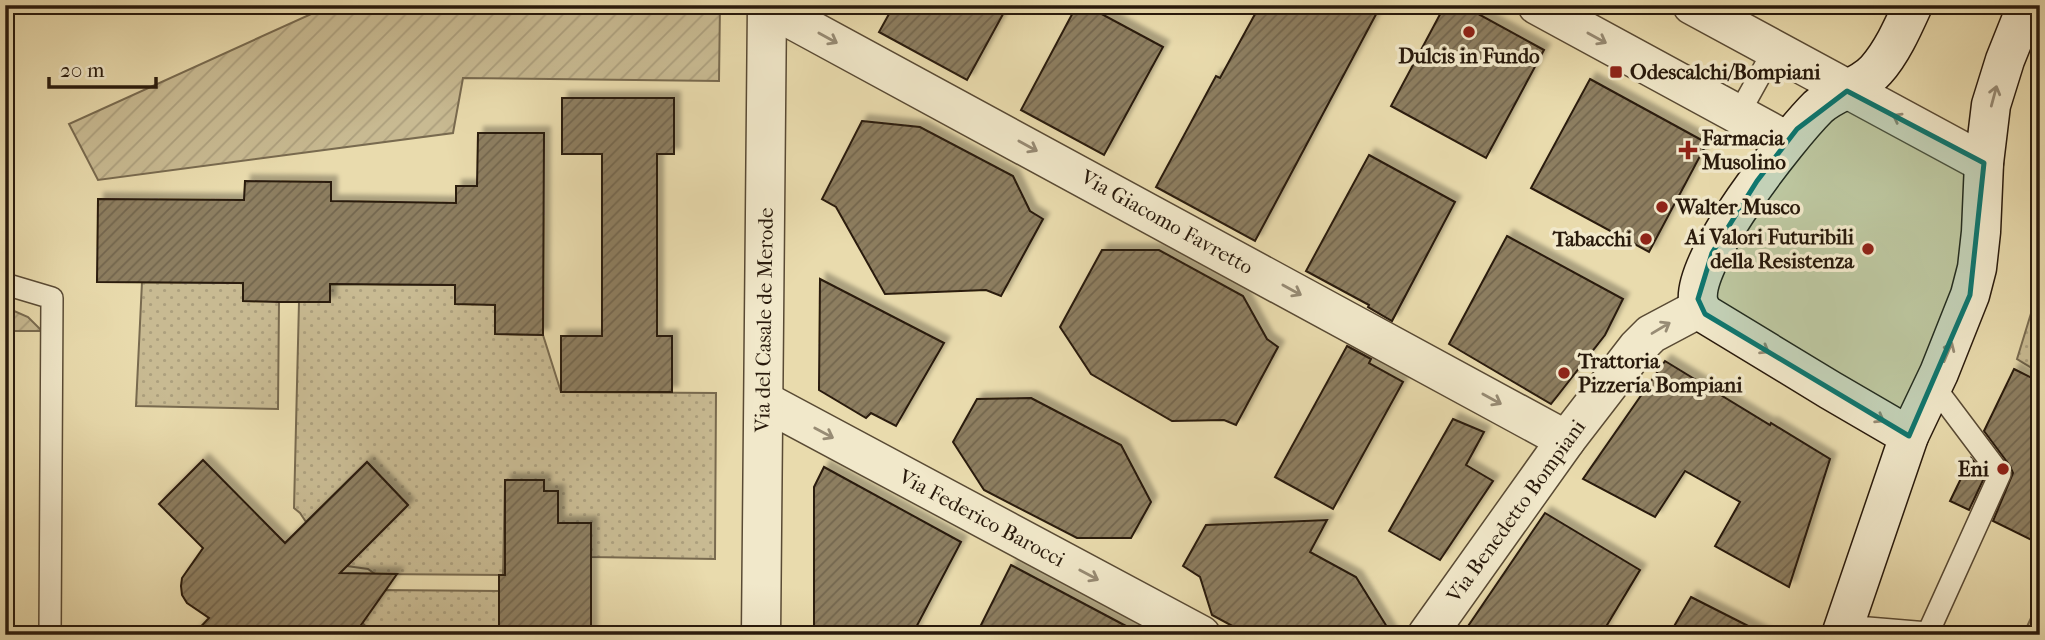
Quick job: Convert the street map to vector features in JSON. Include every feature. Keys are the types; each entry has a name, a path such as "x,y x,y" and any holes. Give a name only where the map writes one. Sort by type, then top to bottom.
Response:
{"street":[{"path":"1537,5 1787,141"},
{"path":"1692,5 1984,163"},
{"path":"1909,436 1705,314 1698,299 1700,282 1712,253 1757,181 1787,141 1820,105 1867,78 1885,59 1913,5"},
{"path":"1842,630 1909,436 1964,313 1976,268 1981,232 1984,163 1991,105 2027,5"},
{"name":"Via del Casale de Merode","path":"761,635 767,6"},
{"name":"Via Giacomo Favretto","path":"767,6 1566,440"},
{"name":"Via Benedetto Bompiani","path":"1427,635 1566,440 1637,348 1651,334 1700,308"},
{"name":"Via Federico Barocci","path":"764,401 1201,635"}],"lane":[{"path":"1738,115 1774,50"},
{"path":"5,284 52,298 50,635"},
{"path":"1842,630 1928,633 2000,474 1933,386"}],"highlighted area":[{"path":"1847,91 1984,163 1970,295 1909,436 1705,314 1698,299 1712,253 1757,181 1797,129"}],"shaded area":[{"path":"331,5 720,5 719,81 463,78 453,133 98,180 69,124"},
{"path":"142,282 243,283 244,301 279,301 278,409 136,406"},
{"path":"330,284 455,285 455,304 495,304 495,334 543,335 561,392 716,393 715,559 591,557 591,523 558,523 558,491 544,491 543,480 505,481 503,575 375,574 368,569 347,566 408,505 367,462 306,522 294,508 299,302"},
{"path":"2040,284 2040,373 2017,359"},
{"path":"5,307 28,317 42,331 5,331"},
{"path":"381,590 499,591 499,635 374,635 350,610"},
{"path":"2040,599 2040,635 2023,635"},
{"path":"591,632 714,634 714,635 591,635"}],"building":[{"path":"894,5 1008,5 967,80 879,32"},
{"path":"1077,5 1085,5 1163,47 1104,155 1021,110"},
{"path":"1260,5 1381,5 1255,241 1156,187 1216,76 1220,78"},
{"path":"1445,5 1462,5 1544,50 1486,158 1391,106"},
{"path":"1590,79 1707,143 1649,252 1531,188"},
{"path":"562,98 674,98 674,154 657,154 657,336 672,336 672,392 561,392 561,336 602,336 602,154 562,154"},
{"path":"862,121 920,127 1013,176 1030,211 1043,219 1001,296 986,290 885,294 836,207 822,199"},
{"path":"478,133 544,133 543,335 495,334 495,305 455,304 455,285 330,284 330,302 279,302 243,301 243,283 97,282 98,199 244,200 245,181 331,182 331,201 456,203 456,186 477,186"},
{"path":"1369,155 1455,202 1392,321 1368,307 1369,305 1306,271"},
{"path":"1507,236 1623,299 1605,335 1551,404 1449,344"},
{"path":"1102,250 1159,250 1243,296 1267,339 1278,347 1236,425 1224,420 1172,421 1091,374 1060,327"},
{"path":"820,279 944,343 896,426 871,413 866,418 819,390"},
{"path":"1347,346 1371,359 1369,363 1403,382 1333,509 1275,477"},
{"path":"1665,361 1830,459 1789,587 1715,546 1740,502 1685,471 1655,517 1583,479"},
{"path":"2014,369 2040,382 2040,544 1993,521 2013,473 1984,431"},
{"path":"1031,398 1121,445 1151,502 1131,538 1077,538 984,490 953,442 977,399"},
{"path":"1453,419 1484,432 1466,465 1493,481 1440,560 1389,531"},
{"path":"1971,458 1985,476 1969,510 1950,501"},
{"path":"203,460 285,543 367,462 408,505 340,573 397,574 354,635 193,635 209,618 187,603 181,586 182,578 203,548 159,504"},
{"path":"824,467 961,542 912,635 814,635 814,487"},
{"path":"505,480 544,480 544,491 558,491 558,523 591,523 591,635 499,635 499,575 505,575"},
{"path":"1545,513 1640,570 1601,635 1462,635"},
{"path":"1327,520 1310,552 1356,577 1392,635 1249,635 1212,615 1200,577 1183,566 1206,525"},
{"path":"1011,565 1143,635 976,635"},
{"path":"1691,597 1766,635 1669,635"}],"place":[{"name":"Dulcis in Fundo","path":"1469,32"},
{"name":"Odescalchi/Bompiani","path":"1616,72"},
{"name":"Farmacia Musolino","path":"1688,150"},
{"name":"Walter Musco","path":"1662,207"},
{"name":"Tabacchi","path":"1646,239"},
{"name":"Ai Valori Futuribili della Resistenza","path":"1868,249"},
{"name":"Trattoria Pizzeria Bompiani","path":"1564,373"},
{"name":"Eni","path":"2003,469"}]}
